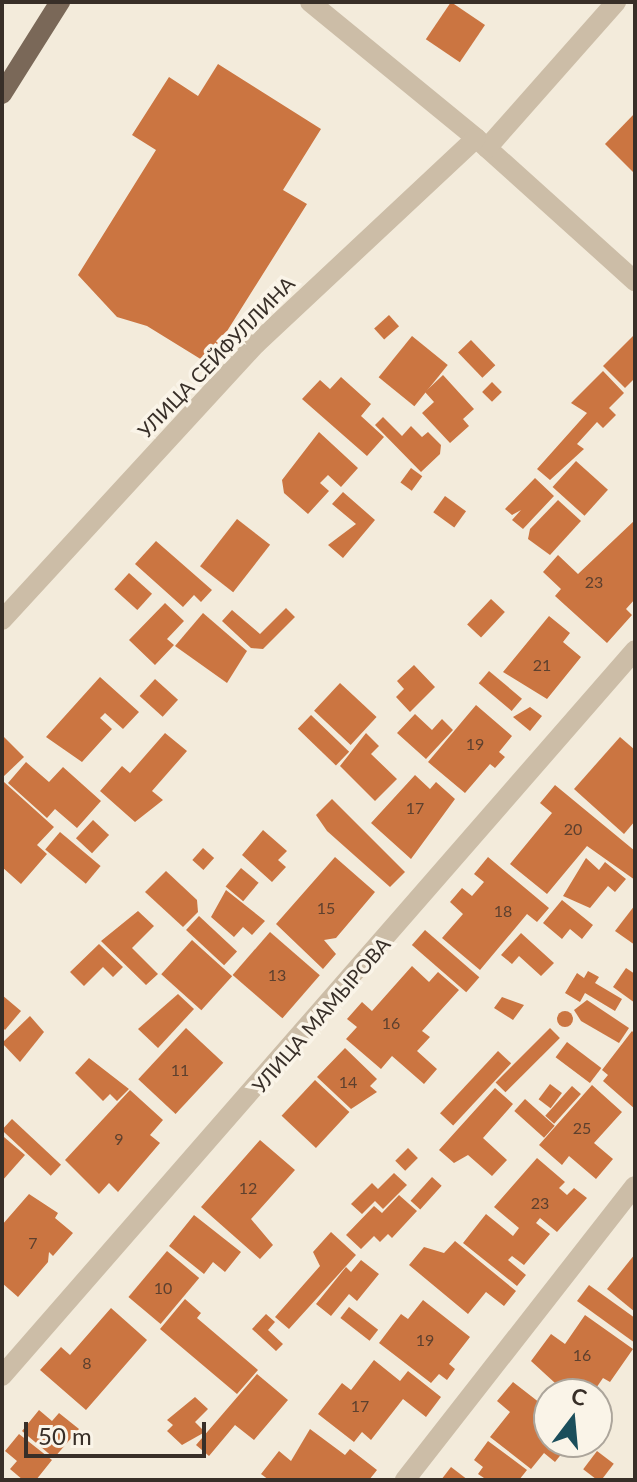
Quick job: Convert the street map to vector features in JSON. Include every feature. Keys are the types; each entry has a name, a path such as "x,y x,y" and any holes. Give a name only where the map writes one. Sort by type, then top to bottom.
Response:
{"main road":[{"path":"2,94 60,2"}],"street":[{"path":"310,2 482,143 635,281"},
{"name":"УЛИЦА СЕЙФУЛЛИНА","path":"2,620 256,344 482,143 616,2"},
{"name":"УЛИЦА МАМЫРОВА","path":"2,1376 635,650"},
{"path":"405,1480 635,1186"}],"building":[{"path":"451,2 485,25 460,62 426,39"},
{"path":"218,64 321,129 283,190 307,204 207,363 147,326 117,317 78,275 156,150 132,135 169,77 198,96"},
{"path":"635,113 635,174 605,144"},
{"path":"389,315 399,326 384,340 374,328"},
{"path":"635,334 635,378 625,388 603,366"},
{"path":"412,336 448,365 414,406 379,377"},
{"path":"471,340 495,365 482,378 458,353"},
{"path":"603,371 624,393 609,408 616,415 603,428 597,422 577,444 584,449 550,480 537,469 587,413 571,403"},
{"path":"443,375 474,409 463,419 469,426 450,443 422,413 434,402 425,392"},
{"path":"341,377 371,404 361,416 384,437 367,456 302,399 320,380 330,389"},
{"path":"492,382 502,392 492,402 482,392"},
{"path":"383,417 402,436 411,426 422,437 428,432 441,445 440,454 421,472 375,425"},
{"path":"319,432 358,468 341,487 328,475 320,483 329,491 308,514 284,493 282,480"},
{"path":"576,461 608,490 585,516 553,487"},
{"path":"411,468 422,476 412,491 400,483"},
{"path":"535,478 554,496 523,529 512,520 521,510 512,515 505,509"},
{"path":"343,492 375,520 343,558 328,545 356,524 332,504"},
{"path":"445,496 466,511 454,527 433,512"},
{"path":"558,500 581,521 550,555 528,539 530,529"},
{"path":"237,519 270,545 233,592 200,566"},
{"path":"635,520 635,599 626,609 632,615 607,643 555,596 561,589 543,572 558,555 578,574"},
{"path":"156,541 212,590 201,602 194,595 183,607 135,564"},
{"path":"129,573 152,594 137,610 114,589"},
{"path":"491,599 505,612 481,638 467,625"},
{"path":"165,603 184,621 167,639 174,645 155,665 129,640"},
{"path":"286,608 295,617 263,649 251,648 222,621 232,610 260,634"},
{"path":"203,613 247,651 227,683 175,646"},
{"path":"549,616 570,633 563,642 581,657 547,699 503,672"},
{"path":"414,665 435,687 410,712 396,697 404,689 397,681"},
{"path":"489,671 522,699 512,711 479,683"},
{"path":"100,677 139,712 123,729 105,713 100,718 112,729 82,762 46,737"},
{"path":"155,679 178,700 163,717 140,696"},
{"path":"340,683 377,717 351,745 314,711"},
{"path":"476,705 512,736 499,752 505,757 495,768 490,764 465,793 428,762"},
{"path":"530,707 542,716 530,731 513,717"},
{"path":"415,714 432,730 442,719 453,730 426,759 397,733"},
{"path":"311,715 349,752 336,765 298,729"},
{"path":"165,733 187,751 152,791 163,800 135,822 100,791 122,766 130,773"},
{"path":"366,733 379,746 371,754 397,779 375,801 340,766"},
{"path":"2,735 24,757 2,778"},
{"path":"620,737 635,750 635,821 624,834 574,789"},
{"path":"26,762 49,782 63,767 101,801 77,828 55,809 47,818 8,783"},
{"path":"415,775 430,789 436,782 455,799 411,859 371,823"},
{"path":"4,782 54,827 37,845 47,854 21,884 2,867"},
{"path":"555,785 635,851 635,880 587,846 547,894 510,864 552,813 540,803"},
{"path":"332,799 405,872 390,887 327,831 316,815"},
{"path":"93,820 109,835 92,853 76,838"},
{"path":"263,830 287,851 278,860 286,867 272,882 242,855"},
{"path":"60,832 101,866 86,884 45,850"},
{"path":"203,848 214,858 203,870 192,860"},
{"path":"335,857 375,892 336,938 324,940 336,954 323,969 276,924"},
{"path":"488,857 549,908 537,922 527,914 480,970 442,938 463,914 450,902 462,888 472,896 484,882 474,874"},
{"path":"586,858 599,870 605,862 626,879 615,892 608,886 590,908 563,896"},
{"path":"241,868 259,883 243,901 226,886"},
{"path":"166,871 197,900 198,912 183,927 145,892"},
{"path":"226,890 265,921 252,935 243,927 234,937 211,917"},
{"path":"562,900 593,925 582,939 570,929 562,939 543,923"},
{"path":"635,905 635,945 615,931"},
{"path":"138,911 154,926 132,948 158,974 146,985 101,941"},
{"path":"199,916 237,951 224,965 186,930"},
{"path":"425,930 479,977 466,992 412,945"},
{"path":"270,932 320,975 282,1018 233,975"},
{"path":"521,933 554,963 541,976 519,956 512,964 501,955"},
{"path":"192,940 232,976 201,1010 161,974"},
{"path":"99,944 123,967 113,977 103,967 84,986 70,972"},
{"path":"412,966 429,982 438,972 459,990 422,1031 430,1037 417,1051 437,1069 424,1084 392,1056 381,1069 346,1039 357,1027 347,1019 362,1002 372,1011"},
{"path":"626,968 635,974 635,1003 613,987"},
{"path":"588,971 599,977 595,983 622,999 615,1011 585,993 580,1002 565,993 577,973 584,978"},
{"path":"178,994 194,1009 158,1048 138,1029"},
{"path":"2,995 21,1011 5,1030 2,1027"},
{"path":"502,997 524,1005 513,1020 494,1008"},
{"path":"587,1000 629,1028 619,1043 581,1021 574,1010"},
{"path":"565,1011 573,1019 565,1027 557,1019"},
{"path":"30,1016 44,1032 20,1062 2,1043"},
{"path":"186,1028 223,1063 176,1114 138,1079"},
{"path":"550,1028 560,1038 505,1092 496,1082"},
{"path":"632,1031 635,1034 635,1109 603,1081 608,1075 602,1070"},
{"path":"567,1042 601,1068 590,1083 556,1057"},
{"path":"345,1048 377,1079 370,1086 377,1092 351,1109 317,1077"},
{"path":"498,1051 511,1063 453,1125 440,1113"},
{"path":"89,1058 129,1089 117,1101 110,1094 103,1101 75,1073"},
{"path":"315,1080 349,1112 316,1148 282,1116"},
{"path":"550,1084 562,1093 551,1108 539,1099"},
{"path":"592,1085 622,1112 594,1143 613,1159 596,1179 569,1156 562,1165 539,1145"},
{"path":"572,1086 581,1094 554,1124 545,1116"},
{"path":"495,1088 513,1104 483,1138 507,1160 492,1176 468,1155 454,1163 439,1150"},
{"path":"130,1090 163,1120 150,1135 160,1143 118,1192 109,1183 99,1194 65,1160"},
{"path":"525,1099 555,1126 544,1138 514,1111"},
{"path":"12,1119 61,1165 51,1176 2,1130"},
{"path":"4,1137 25,1155 2,1181 2,1139"},
{"path":"260,1140 295,1170 251,1219 273,1245 260,1259 201,1207"},
{"path":"408,1148 418,1158 405,1171 395,1161"},
{"path":"537,1158 565,1182 559,1188 567,1195 574,1188 587,1198 557,1232 540,1218 536,1223 550,1234 524,1265 512,1256 508,1260 526,1275 517,1286 463,1243 486,1214 513,1236 519,1228 494,1207"},
{"path":"394,1173 407,1185 383,1209 375,1201 362,1214 351,1204 372,1183 378,1189"},
{"path":"432,1177 442,1186 420,1209 411,1201"},
{"path":"29,1194 58,1213 55,1218 73,1233 53,1256 49,1252 48,1262 18,1297 2,1283 2,1225"},
{"path":"399,1195 417,1211 392,1238 388,1234 380,1242 374,1236 361,1249 346,1235 374,1206 382,1213"},
{"path":"194,1215 241,1252 225,1272 213,1262 204,1274 169,1246"},
{"path":"331,1232 356,1255 289,1329 275,1317 320,1266 313,1252"},
{"path":"455,1241 516,1291 504,1306 486,1292 468,1314 409,1265 424,1247 444,1253"},
{"path":"167,1251 199,1278 161,1324 128,1297"},
{"path":"635,1254 635,1312 607,1289"},
{"path":"361,1260 379,1274 357,1301 349,1294 331,1316 316,1304 346,1267 351,1272"},
{"path":"589,1285 635,1318 635,1343 577,1301"},
{"path":"185,1299 201,1313 197,1318 258,1370 237,1394 160,1329"},
{"path":"423,1300 470,1337 449,1364 455,1369 447,1380 439,1374 431,1383 379,1343 401,1314 408,1319"},
{"path":"349,1307 378,1330 370,1341 340,1318"},
{"path":"111,1308 147,1340 86,1410 40,1370 61,1347 70,1355"},
{"path":"266,1314 275,1322 268,1330 283,1344 276,1351 252,1329"},
{"path":"585,1315 633,1349 613,1378 550,1378 531,1361 551,1334 565,1344"},
{"path":"374,1360 400,1381 408,1371 441,1397 426,1417 403,1399 371,1440 362,1432 354,1442 318,1414 342,1383 351,1390"},
{"path":"257,1374 288,1400 254,1440 235,1425 209,1456 196,1445"},
{"path":"513,1382 533,1398 533,1458 540,1458 531,1469 490,1437 510,1412 497,1401"},
{"path":"195,1397 208,1409 195,1422 205,1432 182,1445 167,1431 173,1425 167,1420"},
{"path":"39,1410 52,1421 59,1413 79,1429 54,1458 22,1431"},
{"path":"310,1429 345,1455 350,1449 377,1470 369,1480 269,1480 261,1474 279,1451 291,1461"},
{"path":"19,1434 52,1460 36,1480 23,1480 10,1469 17,1461 5,1451"},
{"path":"488,1441 527,1470 519,1480 487,1480 478,1474 483,1467 474,1460"},
{"path":"592,1458 606,1458 614,1464 601,1480 583,1469"},
{"path":"451,1467 468,1480 441,1480"}]}
